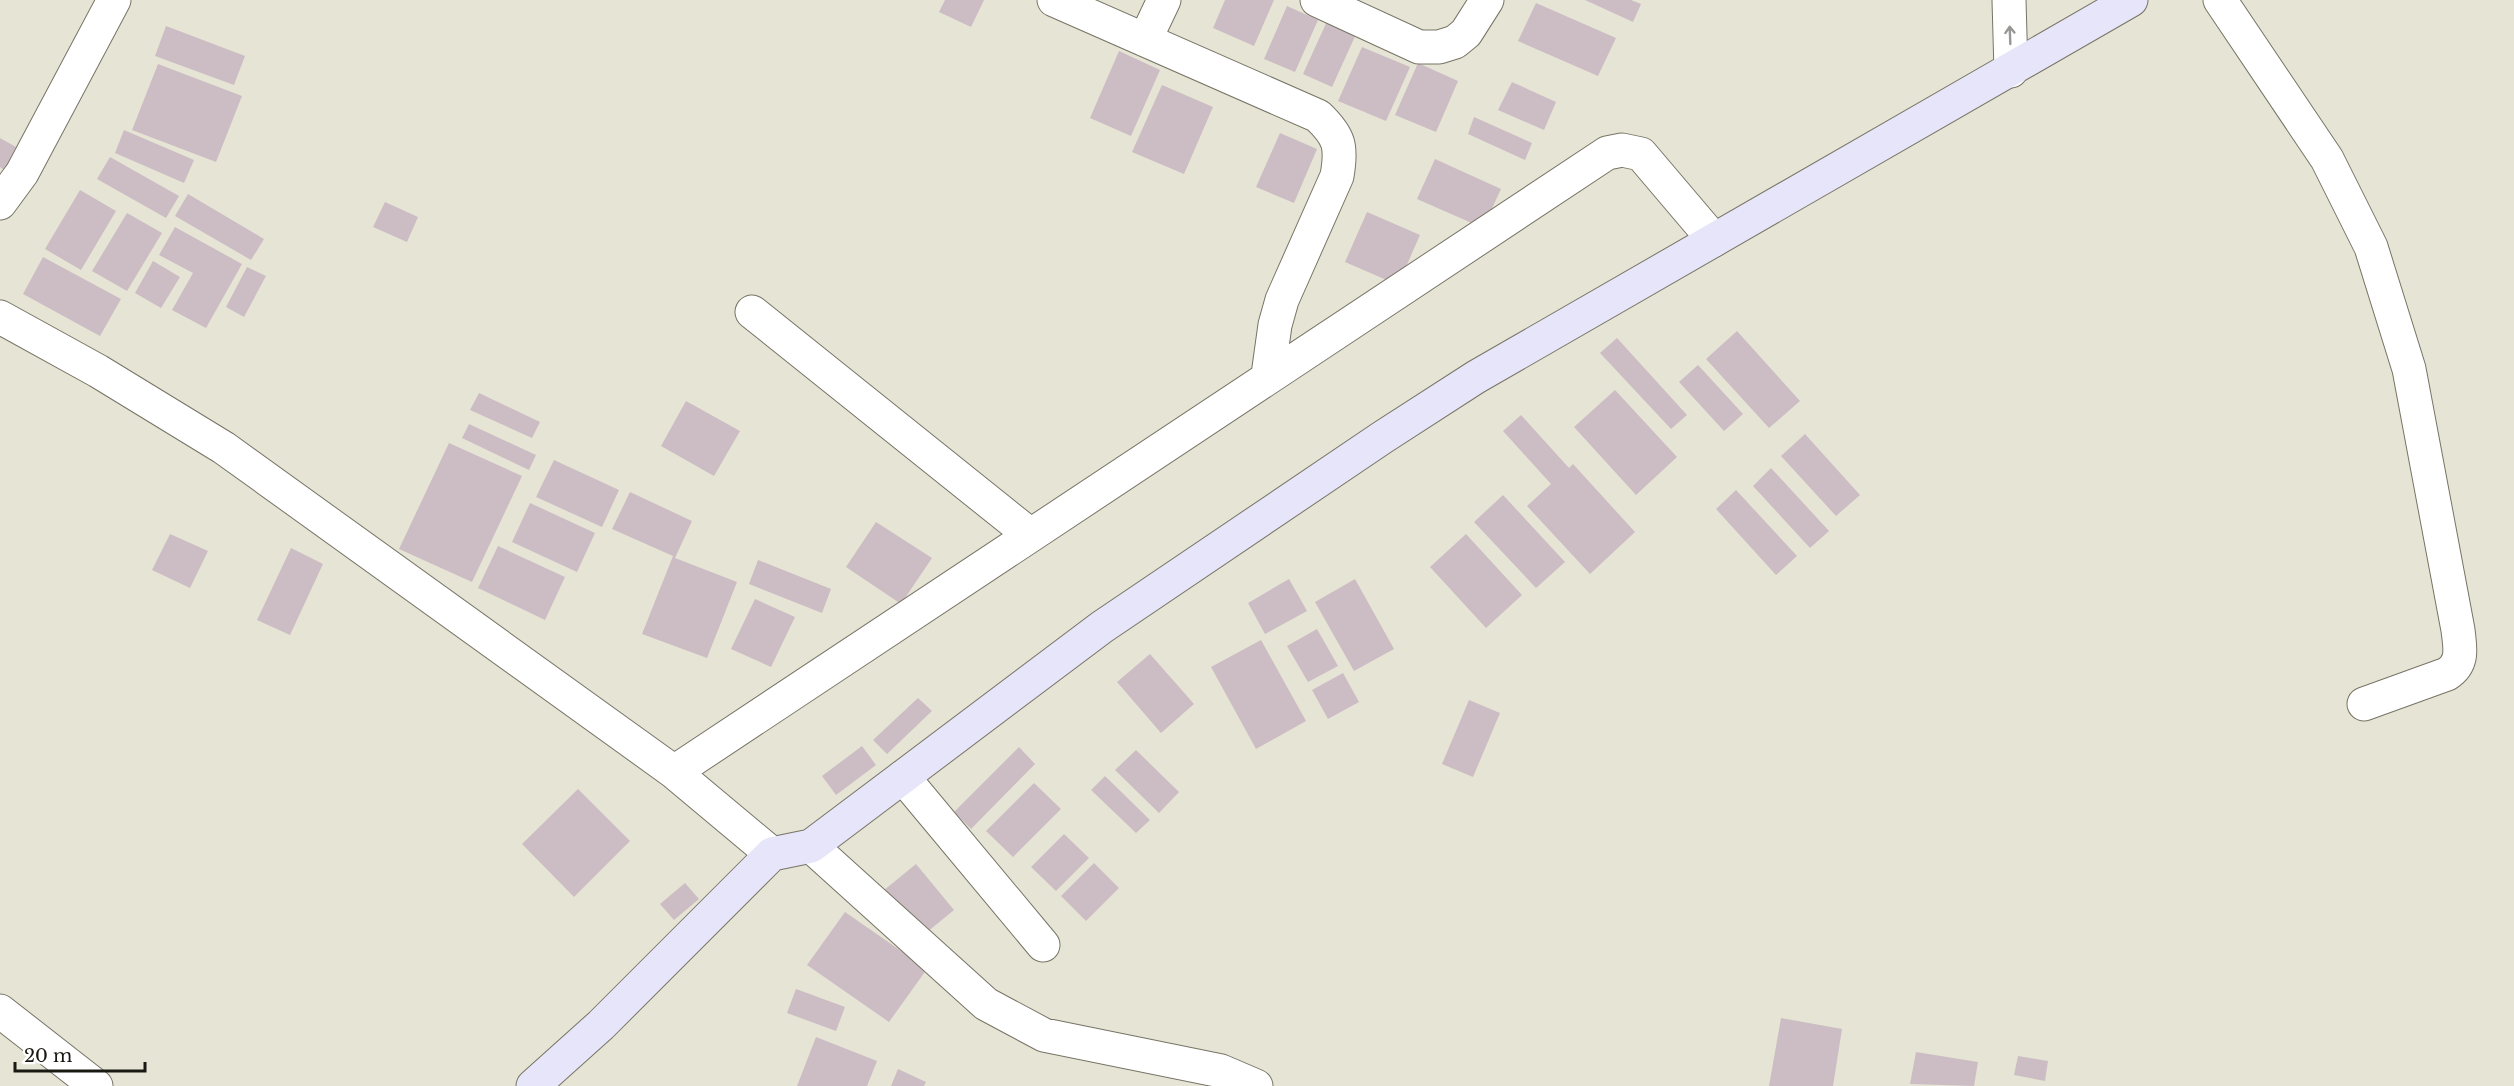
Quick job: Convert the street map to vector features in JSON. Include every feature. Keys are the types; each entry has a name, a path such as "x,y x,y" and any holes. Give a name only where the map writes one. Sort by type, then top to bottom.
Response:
{"street":[{"path":"0,203 22,172 114,0"},
{"path":"1054,0 1318,116 1338,139 1341,154 1337,176 1282,300 1275,325 1268,375"},
{"path":"1145,40 1164,0"},
{"path":"1317,0 1419,47 1439,47 1455,42 1466,33 1487,0"},
{"path":"2009,0 2011,71"},
{"path":"533,1086 601,1025 772,854 811,846 1102,627 1383,437 1476,377 2131,0"},
{"path":"2220,0 2327,159 2371,247 2409,369 2454,608 2460,661 2457,668 2447,674 2364,704"},
{"path":"674,772 1268,375 1607,153 1622,150 1641,154 1714,240"},
{"path":"752,312 1029,534"},
{"path":"0,317 98,371 224,448 674,772 772,854"},
{"path":"903,777 1043,945"},
{"path":"811,846 986,1004 1044,1035 1092,1047 1221,1071 1256,1086"},
{"path":"0,1011 96,1086"}],"building":[{"path":"945,0 984,0 971,27 939,12"},
{"path":"1225,0 1274,0 1254,46 1213,28"},
{"path":"1585,0 1631,0 1641,4 1633,22"},
{"path":"1536,3 1616,38 1598,76 1518,41"},
{"path":"1287,6 1318,20 1295,72 1264,59"},
{"path":"1328,19 1357,32 1332,87 1303,74"},
{"path":"166,26 245,56 234,85 155,56"},
{"path":"1362,47 1410,67 1386,121 1338,101"},
{"path":"1119,51 1160,70 1131,136 1090,118"},
{"path":"1418,63 1458,81 1436,132 1395,115"},
{"path":"158,64 242,96 216,162 132,130"},
{"path":"1512,82 1556,102 1544,130 1498,110"},
{"path":"1162,85 1213,107 1184,174 1132,152"},
{"path":"1474,117 1532,143 1525,160 1468,134"},
{"path":"124,130 194,160 184,183 115,153"},
{"path":"1280,133 1317,149 1294,203 1256,187"},
{"path":"0,138 16,147 4,170 0,167"},
{"path":"110,157 179,196 166,218 97,179"},
{"path":"1435,159 1501,189 1483,228 1417,199"},
{"path":"80,190 116,211 81,270 45,249"},
{"path":"188,194 264,239 251,260 175,216"},
{"path":"385,202 418,217 407,242 373,227"},
{"path":"1367,212 1420,235 1398,285 1345,262"},
{"path":"127,213 162,233 127,291 92,271"},
{"path":"175,227 242,264 206,328 172,310 193,273 159,255"},
{"path":"43,257 121,299 100,336 23,294"},
{"path":"153,261 180,277 161,308 135,293"},
{"path":"247,267 266,276 244,317 226,307"},
{"path":"1737,331 1800,401 1769,428 1706,359"},
{"path":"1617,338 1687,415 1671,429 1600,353"},
{"path":"1698,365 1743,414 1724,431 1679,382"},
{"path":"1615,390 1677,457 1636,495 1574,427"},
{"path":"479,393 540,422 532,438 470,410"},
{"path":"686,401 740,431 714,476 661,446"},
{"path":"1521,415 1569,468 1573,464 1635,532 1590,574 1527,506 1551,484 1503,431"},
{"path":"469,424 536,455 529,470 462,438"},
{"path":"1805,434 1860,495 1836,516 1781,456"},
{"path":"449,443 522,476 472,582 399,549"},
{"path":"554,460 619,490 602,527 536,497"},
{"path":"1771,468 1829,531 1810,548 1753,486"},
{"path":"1736,490 1797,556 1776,575 1716,509"},
{"path":"630,492 692,521 675,558 737,582 707,658 642,634 673,556 612,529"},
{"path":"1503,495 1565,562 1536,588 1474,522"},
{"path":"530,503 595,533 577,572 512,542"},
{"path":"876,522 932,558 901,604 846,567"},
{"path":"170,534 208,551 190,588 152,570"},
{"path":"1466,534 1522,595 1486,628 1430,567"},
{"path":"498,546 565,577 545,620 478,588"},
{"path":"291,548 323,564 290,635 257,620"},
{"path":"758,560 831,589 822,613 749,584"},
{"path":"1289,579 1307,611 1265,634 1248,603"},
{"path":"1355,579 1394,649 1354,671 1315,602"},
{"path":"755,599 795,617 771,667 731,649"},
{"path":"1317,629 1338,666 1308,682 1287,646"},
{"path":"1261,640 1306,721 1256,749 1211,667"},
{"path":"1150,654 1194,704 1161,733 1117,682"},
{"path":"1343,673 1359,702 1328,719 1312,690"},
{"path":"918,698 932,711 887,754 873,740"},
{"path":"1469,700 1500,713 1473,777 1442,764"},
{"path":"862,746 876,765 836,795 822,776"},
{"path":"1019,747 1035,764 971,829 954,812"},
{"path":"1136,750 1179,792 1159,813 1115,770"},
{"path":"1105,776 1150,820 1136,833 1091,790"},
{"path":"1034,783 1061,809 1013,857 986,831"},
{"path":"578,789 630,841 574,897 522,844"},
{"path":"1064,834 1089,858 1056,891 1031,867"},
{"path":"1094,863 1119,888 1086,921 1061,896"},
{"path":"916,864 954,910 921,937 883,891"},
{"path":"685,883 699,899 674,920 660,904"},
{"path":"845,912 927,969 889,1022 807,965"},
{"path":"796,989 845,1007 836,1031 787,1013"},
{"path":"1781,1018 1842,1029 1833,1086 1769,1086"},
{"path":"816,1037 877,1061 867,1086 797,1086"},
{"path":"1916,1052 1978,1062 1974,1086 1910,1084"},
{"path":"2018,1056 2048,1061 2045,1081 2014,1075"},
{"path":"898,1069 926,1082 924,1086 891,1086"}]}
